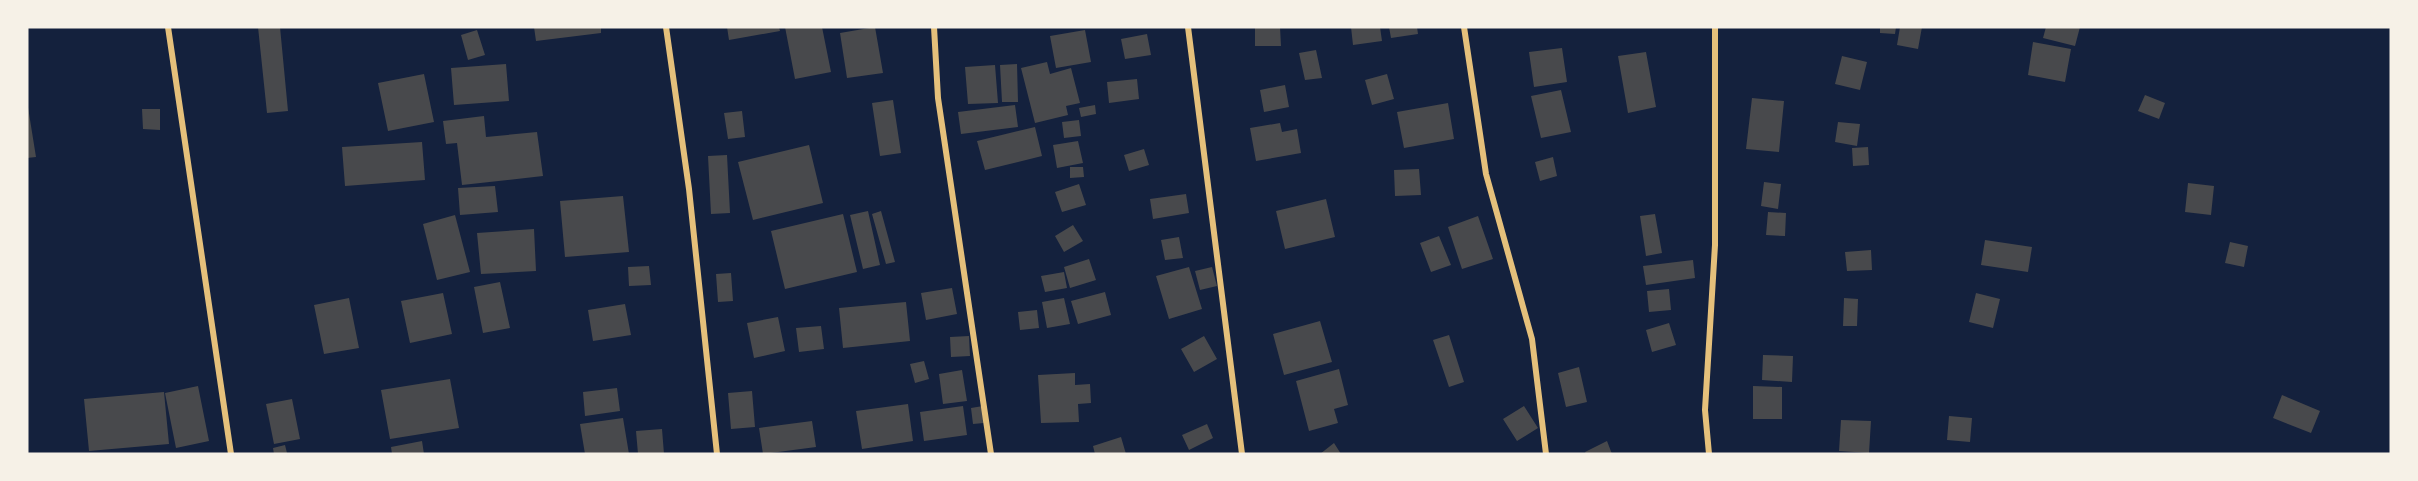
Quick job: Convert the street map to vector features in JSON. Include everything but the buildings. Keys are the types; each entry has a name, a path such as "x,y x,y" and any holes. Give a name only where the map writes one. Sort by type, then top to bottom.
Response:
{"street":[{"path":"168,27 231,454"},
{"path":"666,27 689,189 717,454"},
{"path":"934,27 938,98 991,454"},
{"path":"1188,27 1242,454"},
{"path":"1464,27 1486,174 1532,339 1546,454"},
{"path":"1708,454 1706,410 1715,245 1715,27"}]}
